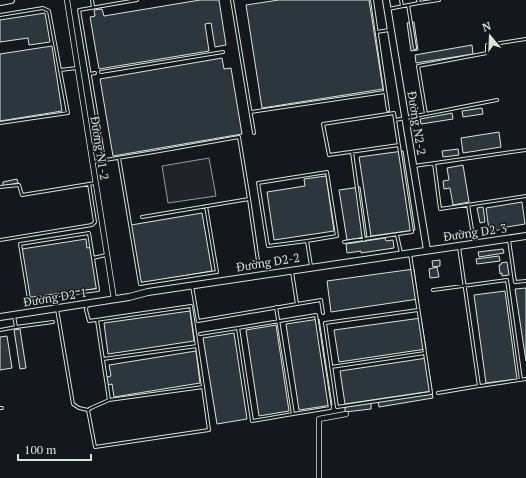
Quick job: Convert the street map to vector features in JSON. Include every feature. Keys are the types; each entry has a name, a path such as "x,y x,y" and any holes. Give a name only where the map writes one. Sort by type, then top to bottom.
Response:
{"main road":[{"path":"0,2 10,0"},
{"name":"Đường N2-2","path":"386,0 426,250"},
{"name":"Đường D2-3","path":"426,250 526,236"},
{"name":"Đường D2-2","path":"114,299 192,285 426,250"},
{"name":"Đường D2-1","path":"0,317 114,299"}],"street":[{"name":"Đường N1-2","path":"67,0 114,299"},
{"path":"319,478 319,419 346,414"}],"lane":[{"path":"92,0 93,7"},
{"path":"104,160 79,10 137,0"},
{"path":"232,0 254,133"},
{"path":"372,0 388,110"},
{"path":"401,0 402,6"},
{"path":"388,9 418,2 439,0"},
{"path":"408,5 415,48"},
{"path":"0,15 43,8 49,11 68,113 0,123"},
{"path":"377,32 391,30"},
{"path":"426,114 418,66 487,53 486,45 526,39"},
{"path":"101,72 223,52"},
{"path":"60,70 77,68"},
{"path":"90,74 95,73"},
{"path":"251,112 385,92"},
{"path":"395,120 497,100"},
{"path":"344,242 412,232 399,145 394,113 323,124 329,155 399,145"},
{"path":"92,162 239,137 258,260"},
{"path":"413,166 526,150"},
{"path":"352,152 364,240"},
{"path":"119,158 140,284 217,272 206,206"},
{"path":"434,163 440,209 526,196"},
{"path":"327,172 337,236 307,240 268,246 258,183 327,172"},
{"path":"0,187 19,185 22,195 95,183"},
{"path":"0,240 92,225 95,222 89,184"},
{"path":"142,217 249,199"},
{"path":"468,205 474,244"},
{"path":"89,233 93,258 98,290 29,299 20,244 89,233"},
{"path":"398,235 401,254"},
{"path":"509,238 515,282 526,281"},
{"path":"307,240 311,267"},
{"path":"458,246 479,386"},
{"path":"410,253 431,393 337,407 325,324 418,310"},
{"path":"93,258 107,255"},
{"path":"292,270 297,304"},
{"path":"433,290 507,280 521,380"},
{"path":"192,285 198,321 321,300 323,313"},
{"path":"87,304 86,310 89,320 191,306 209,430 95,447 88,410"},
{"path":"276,307 293,414"},
{"path":"56,308 73,404 80,408 88,410 109,400 203,387"},
{"path":"14,315 16,327"},
{"path":"200,334 316,315 330,408 252,421 238,328"},
{"path":"97,320 109,400"},
{"path":"0,330 53,322"},
{"path":"103,359 197,346"},
{"path":"331,367 425,353"},
{"path":"438,393 526,379"}],"shaded area":[{"path":"209,158 216,196 168,203 162,166"}],"building":[{"path":"200,0 219,0 226,45 215,47 211,23 205,24 209,51 99,69 90,17 95,16 94,10 102,9 104,16"},
{"path":"279,0 369,0 383,89 262,108 246,5"},
{"path":"45,13 50,42 29,45 28,38 0,42 0,20"},
{"path":"414,22 418,50 411,51 407,23"},
{"path":"472,45 473,54 416,63 415,55"},
{"path":"52,46 62,111 0,121 0,54"},
{"path":"222,58 224,69 231,68 242,134 113,156 100,79"},
{"path":"482,108 483,114 463,117 462,111"},
{"path":"452,113 453,119 421,124 420,119"},
{"path":"499,132 501,147 463,153 461,138"},
{"path":"458,149 459,155 443,157 442,151"},
{"path":"403,151 415,230 371,236 359,157"},
{"path":"463,165 469,202 453,205 450,188 444,189 443,181 449,180 447,168"},
{"path":"326,176 334,231 274,240 267,192 305,186 304,179"},
{"path":"17,179 18,183 3,186 3,182"},
{"path":"360,187 367,237 347,240 339,190"},
{"path":"522,202 525,224 489,230 486,208"},
{"path":"483,207 485,222 480,223 477,208"},
{"path":"202,213 212,271 141,283 131,225"},
{"path":"487,227 488,233 482,234 481,228"},
{"path":"385,238 386,241 393,240 394,248 361,253 361,251 347,253 346,244"},
{"path":"86,239 87,248 92,247 99,288 29,299 22,249"},
{"path":"503,249 504,253 479,257 478,252"},
{"path":"499,256 500,261 477,264 476,259"},
{"path":"440,260 440,266 433,267 432,261"},
{"path":"507,262 509,275 502,276 502,273 500,274 499,265"},
{"path":"437,267 439,277 430,278 429,269"},
{"path":"414,269 418,299 331,312 327,281"},
{"path":"526,288 526,361 515,289"},
{"path":"505,291 517,379 486,383 474,295"},
{"path":"190,311 194,341 108,354 104,323"},
{"path":"421,318 426,349 339,362 334,330"},
{"path":"319,319 332,405 299,410 286,324"},
{"path":"276,325 289,411 259,416 246,330"},
{"path":"20,329 26,368 20,369 14,330"},
{"path":"234,333 247,419 217,424 203,338"},
{"path":"7,336 12,368 0,370 0,337"},
{"path":"196,351 200,383 114,397 112,384 108,385 107,377 111,376 109,365"},
{"path":"427,358 432,391 345,404 340,371"},
{"path":"432,393 433,398 379,407 378,401"},
{"path":"371,403 371,409 345,412 345,407"}]}
